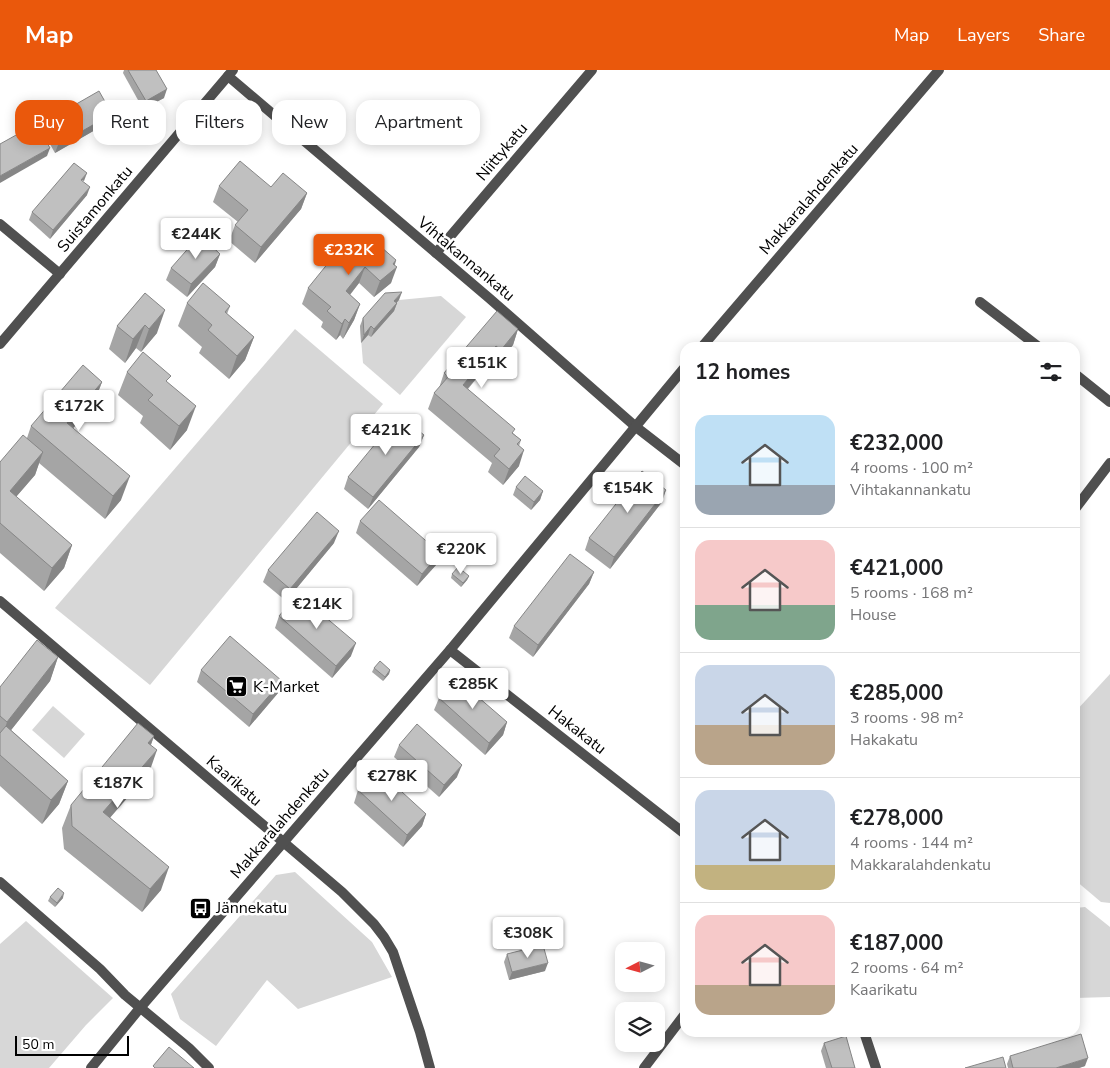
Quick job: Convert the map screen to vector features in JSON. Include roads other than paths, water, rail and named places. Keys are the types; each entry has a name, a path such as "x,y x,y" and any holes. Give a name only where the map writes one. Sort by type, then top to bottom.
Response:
{"street":[{"name":"Niittykatu","path":"436,253 592,70"},
{"name":"Makkaralahdenkatu","path":"706,342 939,70"},
{"name":"Vihtakannankatu","path":"231,73 636,427 680,461"},
{"name":"Suistamonkatu","path":"0,344 231,73"},
{"path":"0,224 60,274"},
{"path":"980,302 1032,342"},
{"name":"Makkaralahdenkatu","path":"90,1068 450,650 680,374"},
{"path":"1080,378 1110,402"},
{"path":"1080,502 1110,463"},
{"name":"Kaarikatu","path":"0,600 363,912 384,937 393,952 430,1068"},
{"name":"Hakakatu","path":"450,650 680,830"},
{"path":"0,882 100,969 125,995 189,1048 209,1068"},
{"path":"644,1068 680,1021"},
{"path":"866,1037 876,1068"}],"place":[{"name":"K-Market","path":"237,687"},
{"name":"Jännekatu","path":"200,908"}]}
